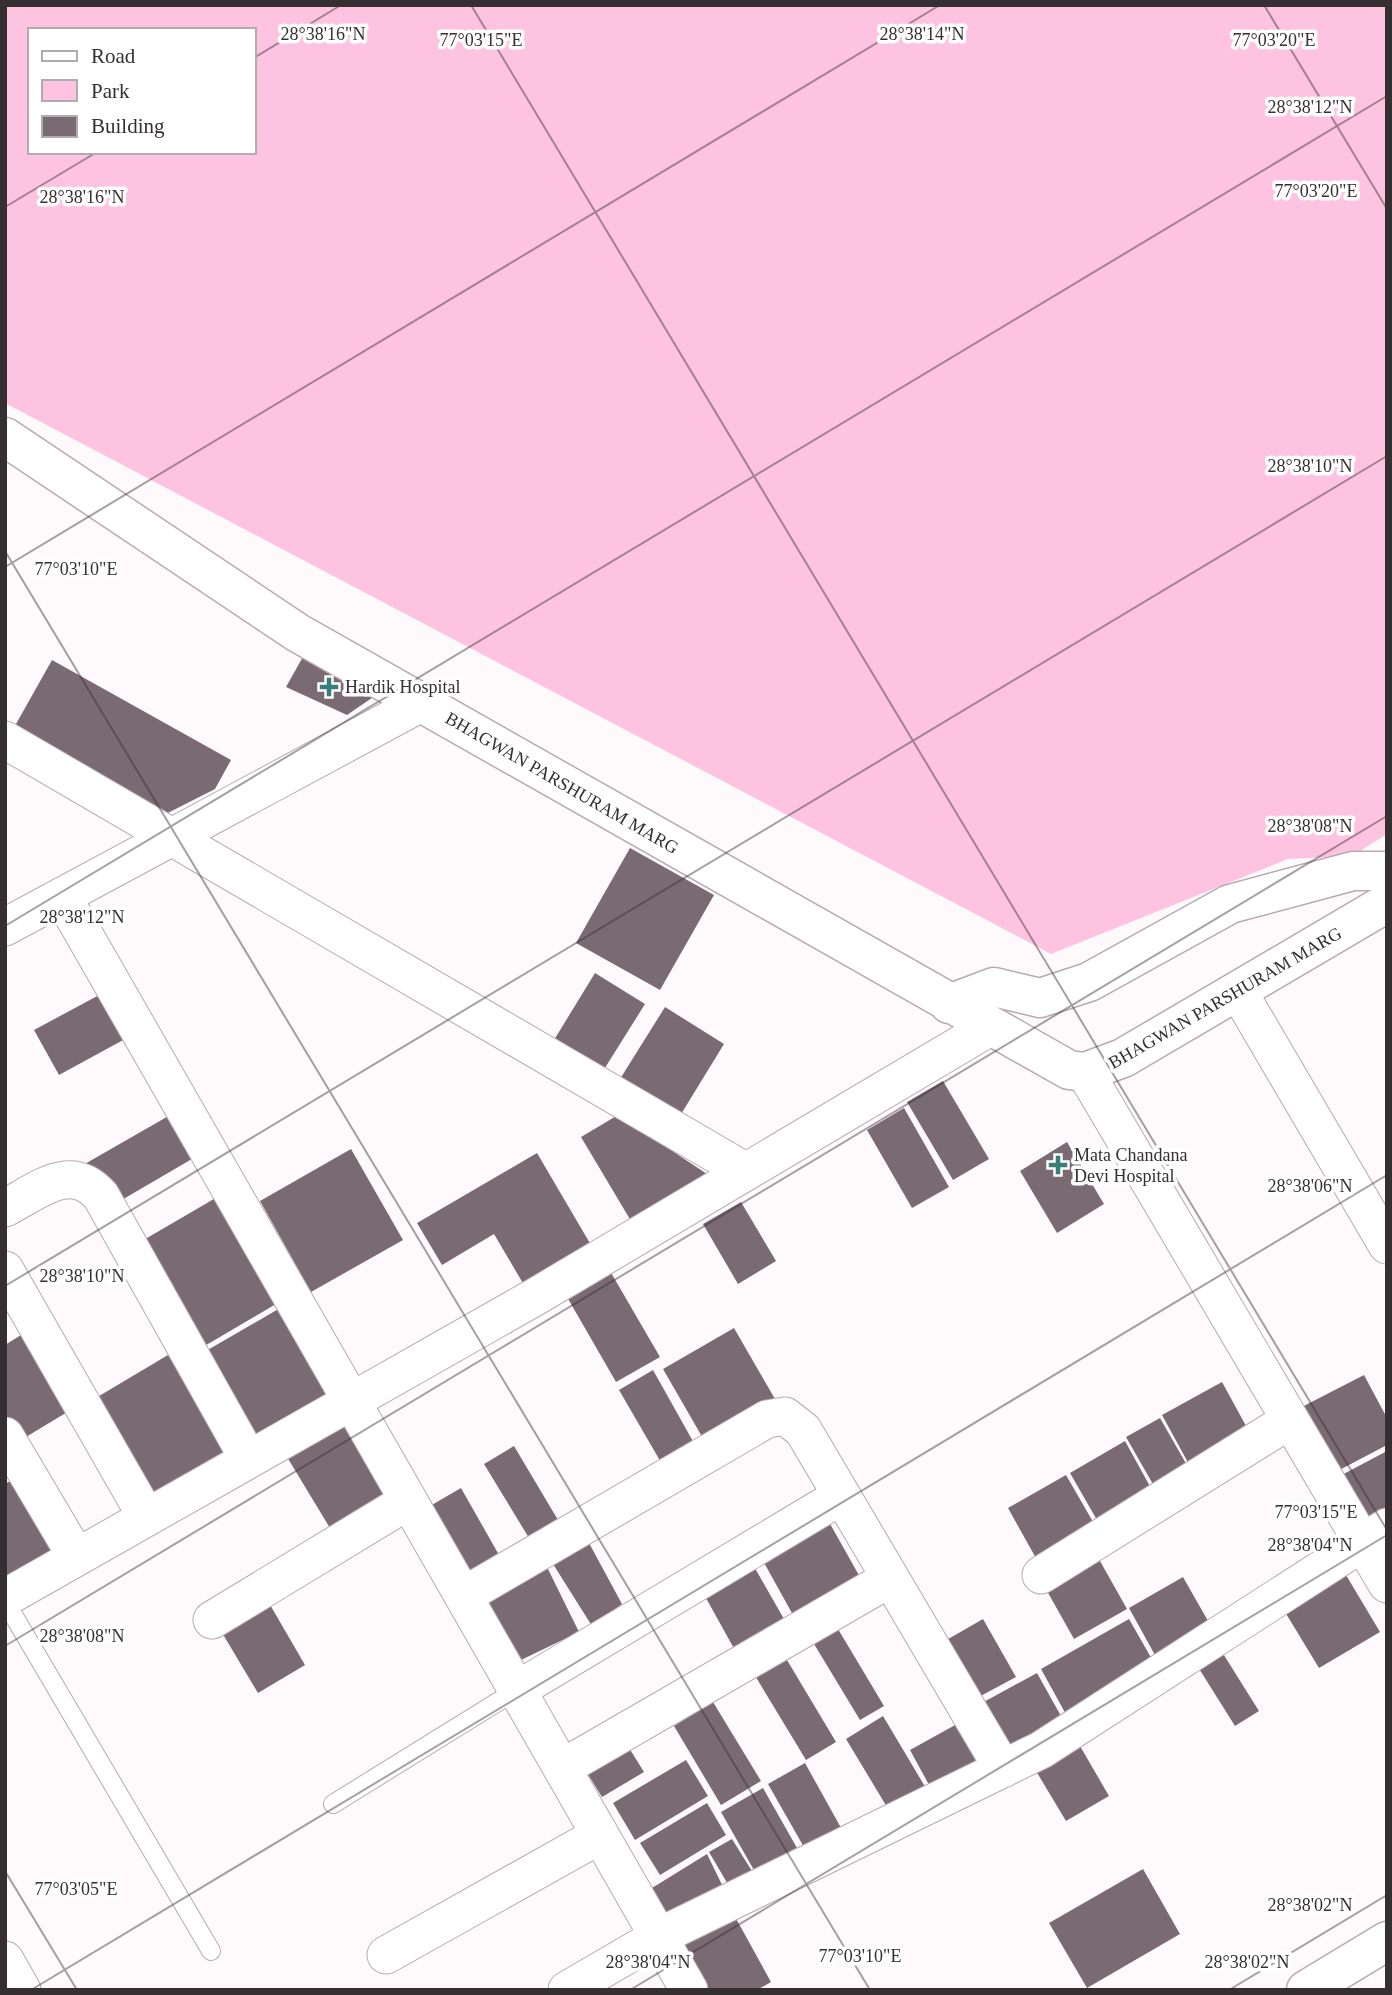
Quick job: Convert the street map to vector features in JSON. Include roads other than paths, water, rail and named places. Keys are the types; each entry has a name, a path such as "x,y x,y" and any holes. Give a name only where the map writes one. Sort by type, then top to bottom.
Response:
{"street":[{"name":"BHAGWAN PARSHURAM MARG","path":"5,437 298,633 1069,1070 1085,1072 1124,1058 1387,903"},
{"path":"5,927 421,703"},
{"path":"5,740 745,1171"},
{"path":"949,1004 994,987 1041,998 1088,982 1230,904 1353,871 1387,871"},
{"path":"62,896 689,1990"},
{"path":"1238,991 1387,1245"},
{"path":"5,1599 146,1516 535,1297 990,1027"},
{"path":"1085,1072 1290,1420 1374,1535 1387,1584"},
{"path":"5,1208 58,1181 75,1178 90,1183 101,1196 248,1458"},
{"path":"5,1270 16,1312 146,1516"},
{"path":"463,1596 778,1415 793,1420 803,1430 1003,1769"},
{"path":"1041,1575 1290,1420"},
{"path":"5,1436 76,1556"},
{"path":"517,1690 841,1496"},
{"path":"212,1619 408,1500"},
{"path":"567,1990 658,1937 1041,1750 1374,1535"},
{"path":"562,1768 889,1579"},
{"path":"386,1955 600,1835"},
{"path":"1306,1990 1387,1941"},
{"path":"5,1960 22,1990"}],"lane":[{"path":"5,1599 211,1951"},
{"path":"333,1804 517,1690"}],"place":[{"name":"Hardik Hospital","path":"329,687"},
{"name":"Mata Chandana Devi Hospital","path":"1058,1165"}]}
